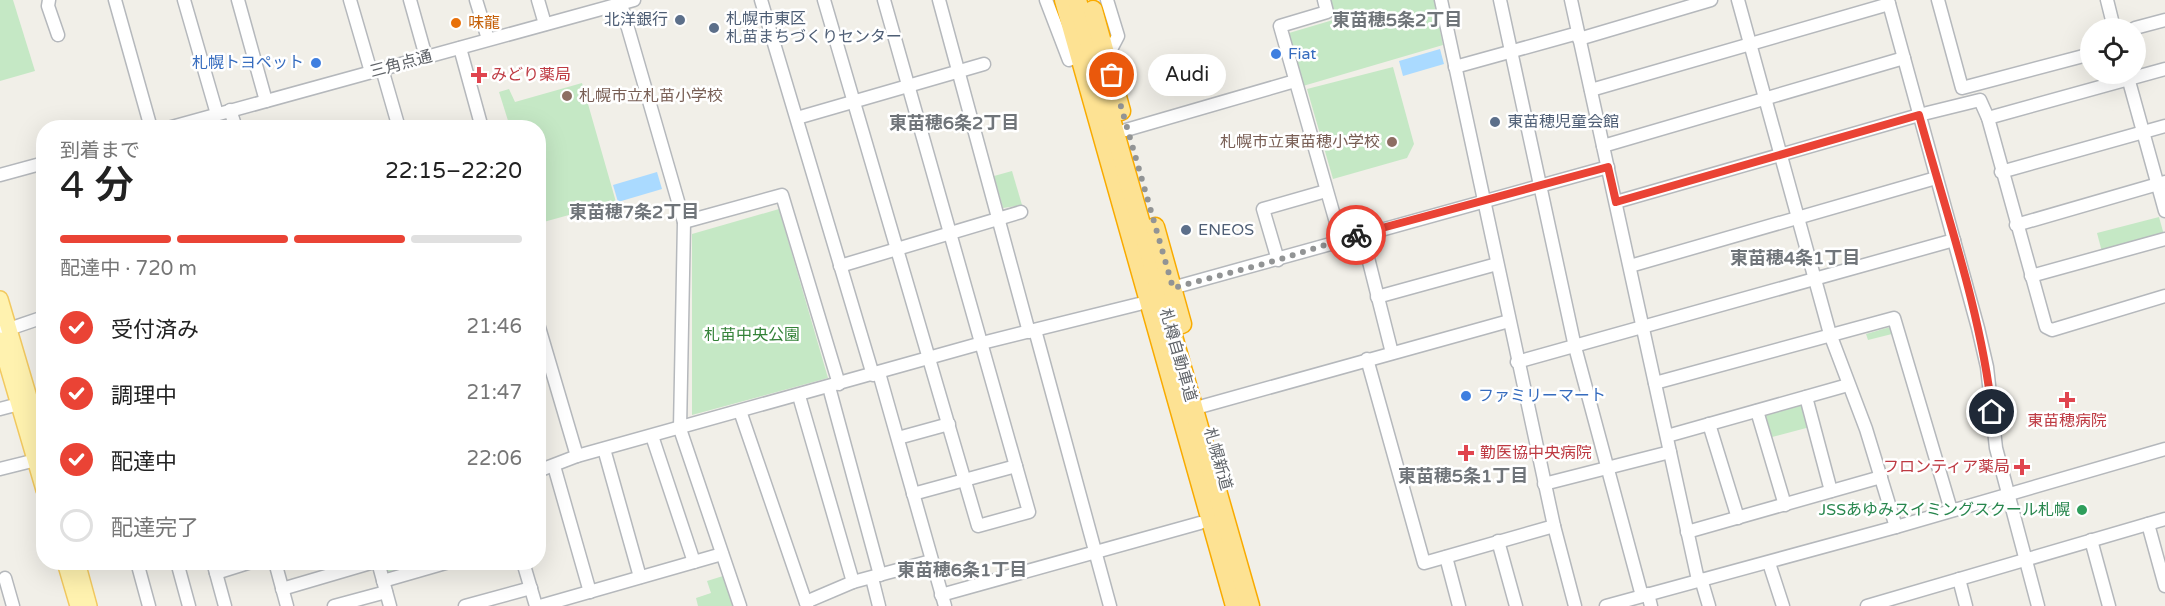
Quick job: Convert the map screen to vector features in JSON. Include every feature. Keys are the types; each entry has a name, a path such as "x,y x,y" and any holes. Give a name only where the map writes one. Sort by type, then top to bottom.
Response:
{"highway":[{"path":"1053,0 1078,47"},
{"path":"1058,0 1078,47 1139,303 1222,606"},
{"name":"札樽自動車道","path":"1064,0 1250,606"},
{"name":"札樽自動車道","path":"1079,0 1078,47 1235,606"},
{"name":"札幌新道","path":"1089,0 1173,288 1203,406 1261,606"}],"main road":[{"path":"0,299 3,334 19,404 36,444"},
{"path":"3,334 36,440"},
{"path":"67,570 78,606"},
{"path":"79,570 89,606"}],"street":[{"path":"49,0 48,6 58,35"},
{"path":"115,0 149,120"},
{"path":"184,0 217,114"},
{"path":"237,0 266,101"},
{"path":"351,0 396,120"},
{"path":"410,0 426,57"},
{"path":"476,0 488,39"},
{"path":"538,0 545,24"},
{"name":"三角点通","path":"197,120 545,24 601,4 621,4 634,0"},
{"path":"761,0 840,266 898,438 943,600 1096,552 1200,523"},
{"path":"824,0 978,526 1029,512 884,0"},
{"path":"939,0 1110,606"},
{"path":"1046,0 1078,47"},
{"path":"1107,0 1118,36 1107,57"},
{"path":"1324,0 1327,12 1280,26 1341,240"},
{"path":"1441,0 1517,362 1544,484 1575,606"},
{"path":"1500,0 1575,347 1605,467 1647,599"},
{"path":"1571,0 1687,532 1699,579 1709,606"},
{"path":"1455,67 1511,50 1578,36 1711,0"},
{"path":"1738,0 1830,334 1881,477 1896,527"},
{"path":"1938,0 1962,88 2080,57"},
{"path":"2107,0 2112,18"},
{"path":"1591,90 1889,2 1987,367 1996,448 2037,606"},
{"path":"621,4 684,222 680,429 740,606"},
{"path":"2146,25 2165,20"},
{"path":"460,48 480,120"},
{"path":"1603,146 1904,58"},
{"path":"796,118 984,64"},
{"path":"2146,73 2165,69"},
{"path":"1126,130 1295,81"},
{"path":"1988,118 2101,84"},
{"path":"2130,84 2143,132 2161,184 2165,211"},
{"path":"1616,202 1919,115 1980,100 1988,118 2001,172 2046,327 2052,330 2165,296"},
{"path":"230,110 233,120"},
{"path":"2001,172 2165,126"},
{"path":"0,175 36,165"},
{"path":"1173,288 1608,167"},
{"path":"1629,266 1799,220 1936,178"},
{"path":"2016,225 2161,184"},
{"path":"1278,260 1263,209 1326,191"},
{"path":"684,222 782,195 834,386 876,577 879,606"},
{"path":"840,266 1021,212"},
{"path":"1362,234 1392,353"},
{"path":"2031,276 2165,239"},
{"path":"1517,362 1954,240"},
{"path":"1377,297 1497,264"},
{"path":"546,468 577,456 799,396 982,343 1139,303"},
{"path":"1654,383 1894,318 1951,510"},
{"path":"3,334 36,320"},
{"path":"1203,406 1509,321"},
{"path":"1367,359 1424,563 1554,526"},
{"path":"546,360 577,456"},
{"path":"1666,436 1848,385"},
{"path":"799,396 853,582"},
{"path":"1806,398 1831,491"},
{"path":"0,409 19,404"},
{"path":"740,411 806,604 853,582 931,561"},
{"path":"1757,411 1785,505"},
{"path":"898,438 949,424"},
{"path":"1709,424 1738,518"},
{"path":"652,436 694,562"},
{"path":"604,449 640,577"},
{"path":"1606,606 1647,599 1699,579 1896,527 2165,449"},
{"path":"1544,484 1670,452"},
{"path":"0,469 36,458"},
{"path":"554,466 590,592"},
{"path":"913,494 1016,466"},
{"path":"1687,532 1881,477"},
{"path":"1866,606 2165,519"},
{"path":"2148,524 2165,586"},
{"path":"2091,540 2109,606"},
{"path":"1498,542 1516,606"},
{"path":"525,570 538,606 722,554"},
{"path":"1446,557 1459,606"},
{"path":"1769,562 1783,606"},
{"path":"139,570 149,606"},
{"path":"179,570 189,606"},
{"path":"216,570 225,606"},
{"path":"277,570 287,606"},
{"path":"282,589 348,570"},
{"path":"379,570 390,606"},
{"path":"335,606 428,570"},
{"path":"5,578 13,606"},
{"path":"1959,579 1966,606"},
{"path":"465,606 531,588"}],"green space":[{"path":"0,0 13,0 35,71 0,81"},
{"path":"1328,0 1434,0 1443,45 1303,86 1289,33 1333,20"},
{"path":"1393,67 1414,144 1407,158 1333,179 1307,89"},
{"path":"582,83 616,202 546,221 546,120 508,120 499,92 509,89 515,102"},
{"path":"1012,171 1022,205 1003,208 994,176"},
{"name":"札苗中央公園","path":"779,209 828,378 692,415 692,234"},
{"path":"2159,217 2164,235 2102,252 2097,233"},
{"path":"1890,327 1892,334 1868,340 1866,334"},
{"path":"1804,403 1810,427 1772,437 1765,413"},
{"path":"723,576 733,606 698,606 696,598 711,593 707,581"}],"water":[{"path":"1440,49 1444,64 1403,76 1399,61"},
{"path":"657,172 662,189 618,202 613,185"}],"way so far":[{"path":"1112,75 1173,288 1278,260 1356,235"}],"place":[{"name":"北洋銀行","path":"680,20"},
{"name":"味龍","path":"456,23"},
{"name":"札幌市東区 札苗まちづくりセンター","path":"714,28"},
{"name":"Fiat","path":"1276,54"},
{"name":"札幌トヨペット","path":"316,63"},
{"name":"みどり薬局","path":"479,75"},
{"name":"Audi","path":"1112,75"},
{"name":"札幌市立札苗小学校","path":"567,96"},
{"name":"東苗穂児童会館","path":"1495,122"},
{"name":"札幌市立東苗穂小学校","path":"1392,142"},
{"name":"ENEOS","path":"1186,230"},
{"name":"ファミリーマート","path":"1466,396"},
{"name":"東苗穂病院","path":"2067,400"},
{"name":"勤医協中央病院","path":"1466,453"},
{"name":"フロンティア薬局","path":"2022,467"},
{"name":"JSSあゆみスイミングスクール札幌","path":"2082,510"}],"district":[{"name":"東苗穂5条2丁目","path":"1397,20"},
{"name":"東苗穂6条2丁目","path":"954,123"},
{"name":"東苗穂7条2丁目","path":"634,212"},
{"name":"東苗穂4条1丁目","path":"1795,258"},
{"name":"東苗穂5条1丁目","path":"1463,476"},
{"name":"東苗穂6条1丁目","path":"962,570"}],"route":[{"path":"1356,235 1608,167 1616,202 1919,115 1978,328 1987,367 1992,412"}]}
